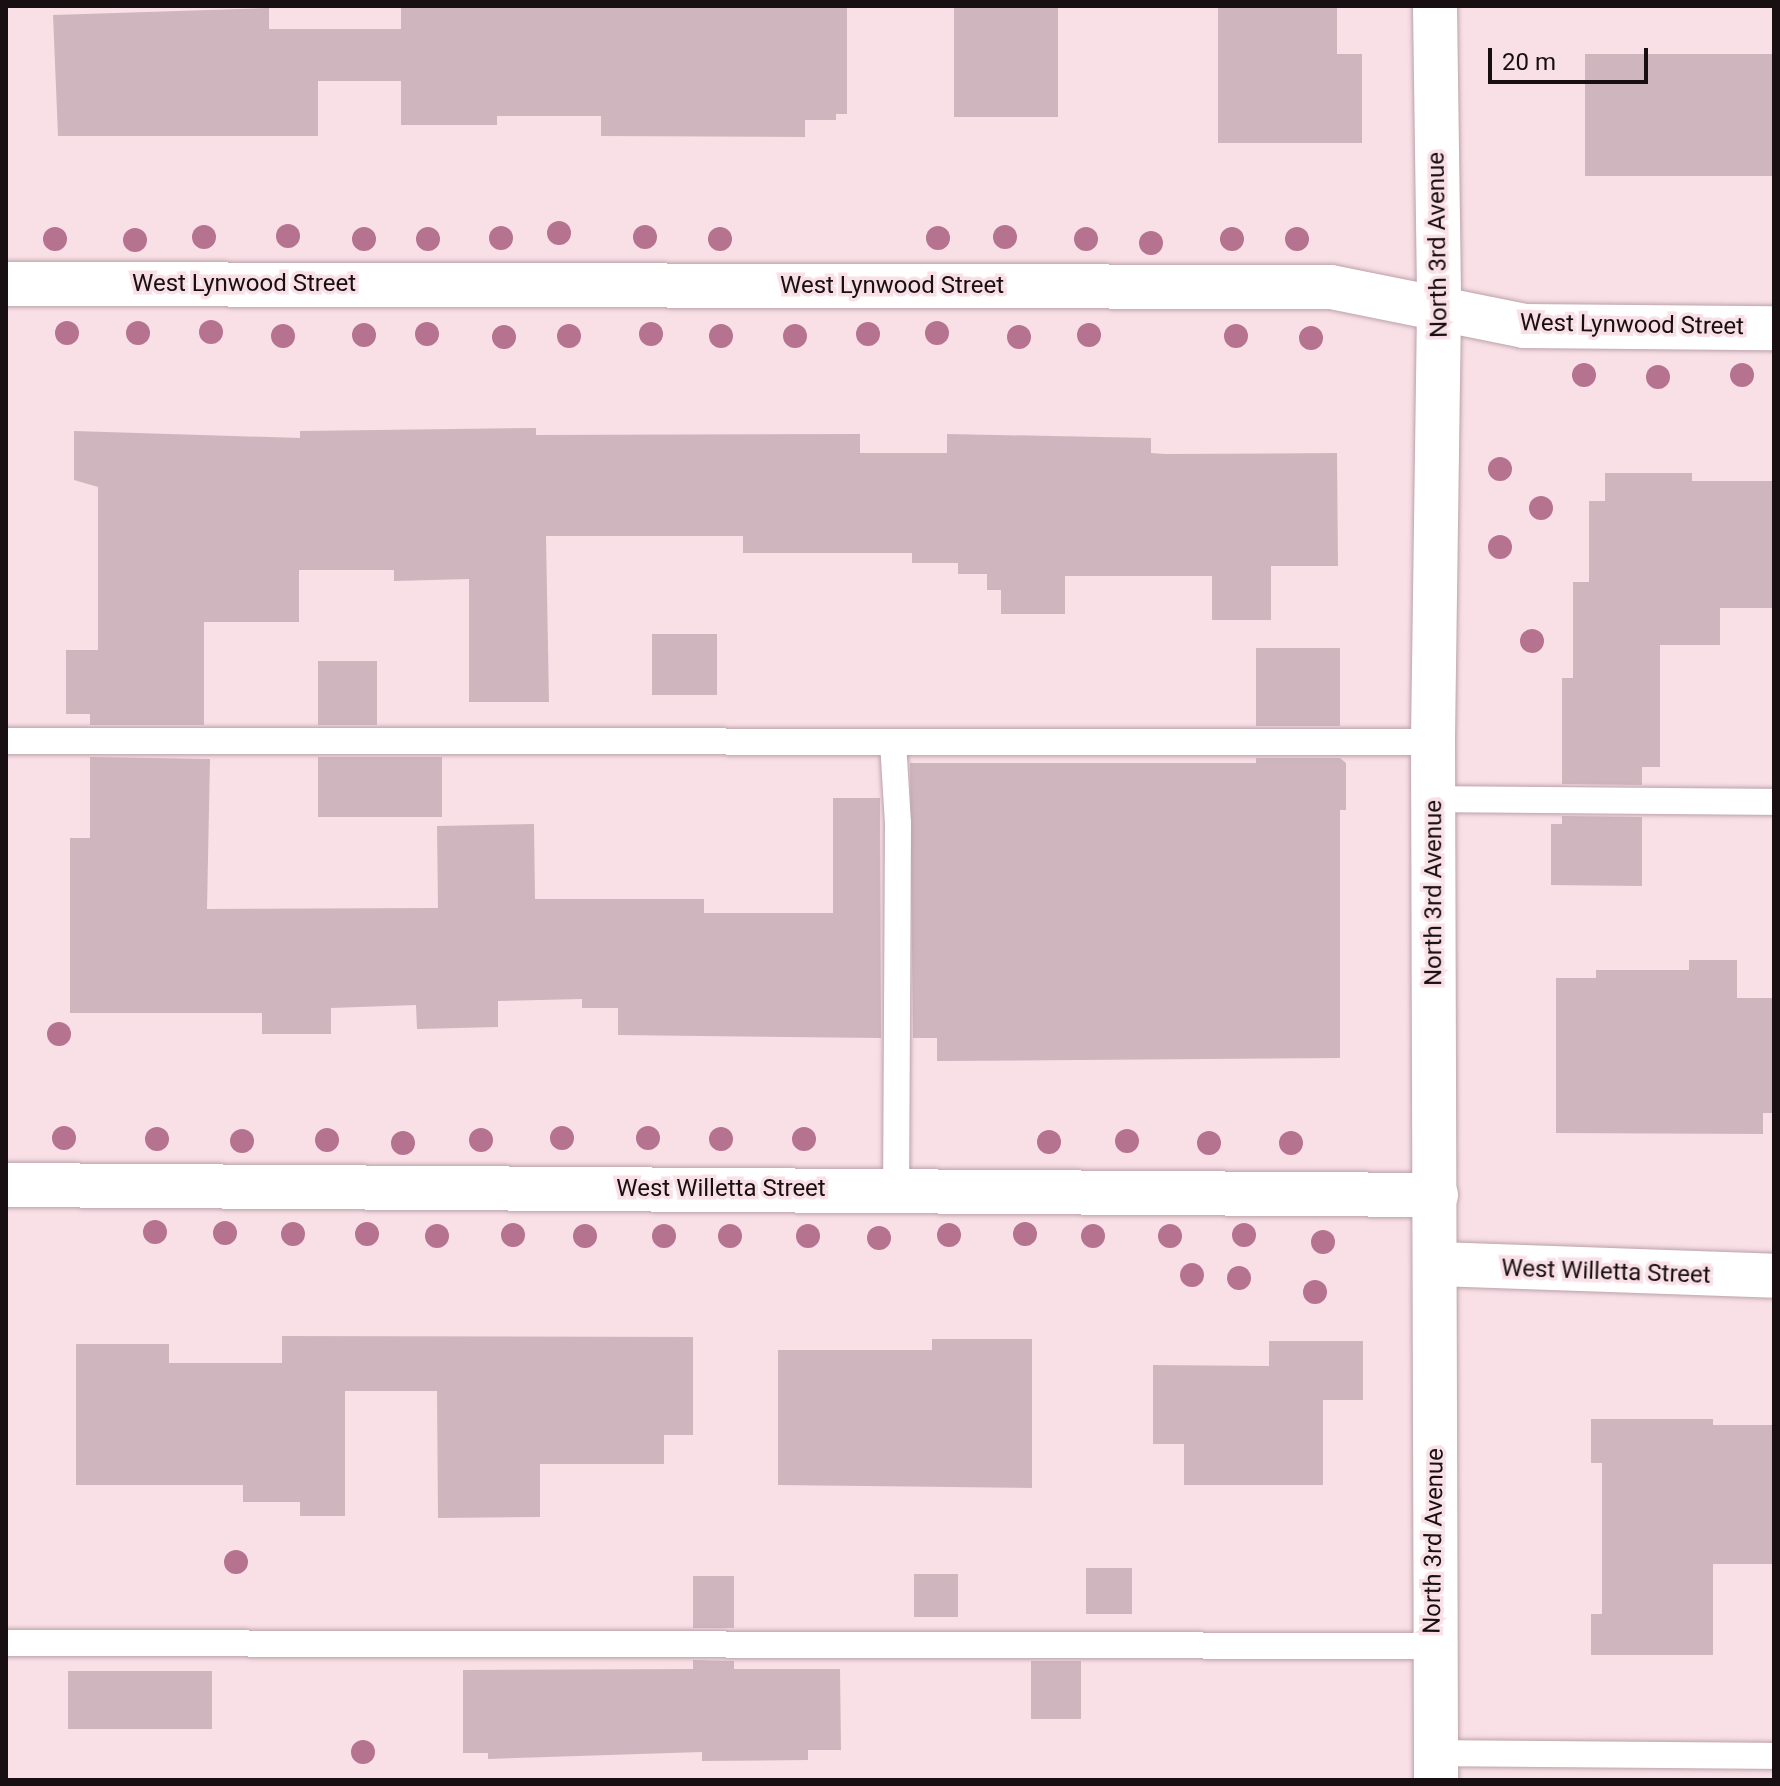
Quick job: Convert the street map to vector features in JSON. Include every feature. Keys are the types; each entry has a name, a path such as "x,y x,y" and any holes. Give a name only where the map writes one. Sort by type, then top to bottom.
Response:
{"street":[{"name":"North 3rd Avenue","path":"1435,6 1439,309 1433,799 1438,1264 1432,1646 1436,1766"},
{"name":"West Lynwood Street","path":"6,284 1331,287 1524,326 1774,328"},
{"name":"West Willetta Street","path":"6,1185 1436,1195"},
{"name":"West Willetta Street","path":"1438,1264 1774,1276"}],"lane":[{"path":"6,741 1433,742"},
{"path":"893,742 898,823 896,1191"},
{"path":"1433,799 1774,802"},
{"path":"6,1643 1432,1646"},
{"path":"1436,1766 1774,1756"}],"building":[{"path":"401,6 847,6 847,114 836,114 836,120 805,120 805,137 601,136 601,116 497,116 497,125 401,125 401,81 318,81 318,136 58,136 53,15 269,8 269,29 401,29"},
{"path":"954,6 1058,6 1058,117 954,117"},
{"path":"1218,6 1337,6 1337,54 1362,54 1362,143 1218,143"},
{"path":"1585,54 1774,54 1774,176 1585,176"},
{"path":"536,428 536,435 860,434 860,453 947,453 947,434 1151,438 1151,453 1165,454 1337,453 1338,566 1271,566 1271,620 1212,620 1212,576 1065,576 1065,614 1001,614 1001,590 987,590 987,574 958,574 958,563 912,563 912,553 743,553 743,536 546,536 549,702 469,702 469,579 394,581 394,570 299,570 299,622 204,622 204,725 90,725 90,714 66,714 66,650 98,650 98,487 74,480 74,431 300,438 300,431"},
{"path":"1605,473 1692,473 1692,481 1774,481 1774,608 1720,608 1720,645 1660,645 1660,767 1642,767 1642,785 1562,784 1562,678 1573,678 1573,582 1589,582 1589,501 1605,501"},
{"path":"652,634 717,634 717,695 652,695"},
{"path":"1256,648 1340,648 1340,726 1256,726"},
{"path":"318,661 377,661 377,725 318,725"},
{"path":"90,757 210,759 207,909 438,908 437,826 534,824 535,899 704,899 704,913 833,913 833,798 880,798 881,1038 618,1035 618,1008 582,1008 582,999 498,1001 498,1027 417,1029 416,1005 331,1008 331,1034 262,1034 262,1013 70,1013 70,838 90,838"},
{"path":"318,757 442,757 442,817 318,817"},
{"path":"1256,758 1340,758 1346,763 1346,810 1340,810 1340,1058 937,1061 937,1038 913,1038 910,763 1256,763"},
{"path":"1562,816 1642,817 1642,886 1551,885 1551,824 1562,824"},
{"path":"1689,960 1737,960 1737,998 1774,998 1774,1113 1763,1113 1763,1134 1556,1133 1556,978 1596,978 1596,970 1689,970"},
{"path":"282,1336 693,1337 693,1435 664,1435 664,1464 540,1464 540,1517 438,1518 437,1391 345,1391 345,1516 300,1516 300,1502 243,1502 243,1485 76,1485 76,1344 169,1344 169,1363 282,1363"},
{"path":"932,1339 1032,1339 1032,1488 778,1485 778,1350 932,1350"},
{"path":"1269,1341 1363,1341 1363,1400 1323,1400 1323,1485 1184,1485 1184,1444 1153,1444 1153,1365 1269,1366"},
{"path":"1591,1419 1713,1419 1713,1425 1774,1425 1774,1564 1713,1564 1713,1655 1591,1655 1591,1614 1602,1614 1602,1463 1591,1463"},
{"path":"1086,1568 1132,1568 1132,1614 1086,1614"},
{"path":"914,1574 958,1574 958,1617 914,1617"},
{"path":"693,1576 734,1576 734,1628 693,1628"},
{"path":"693,1660 734,1661 734,1669 840,1669 841,1750 808,1750 808,1760 702,1761 702,1752 488,1759 488,1753 463,1753 463,1670 693,1669"},
{"path":"1031,1661 1081,1661 1081,1719 1031,1719"},
{"path":"68,1671 212,1671 212,1729 68,1729"}]}
